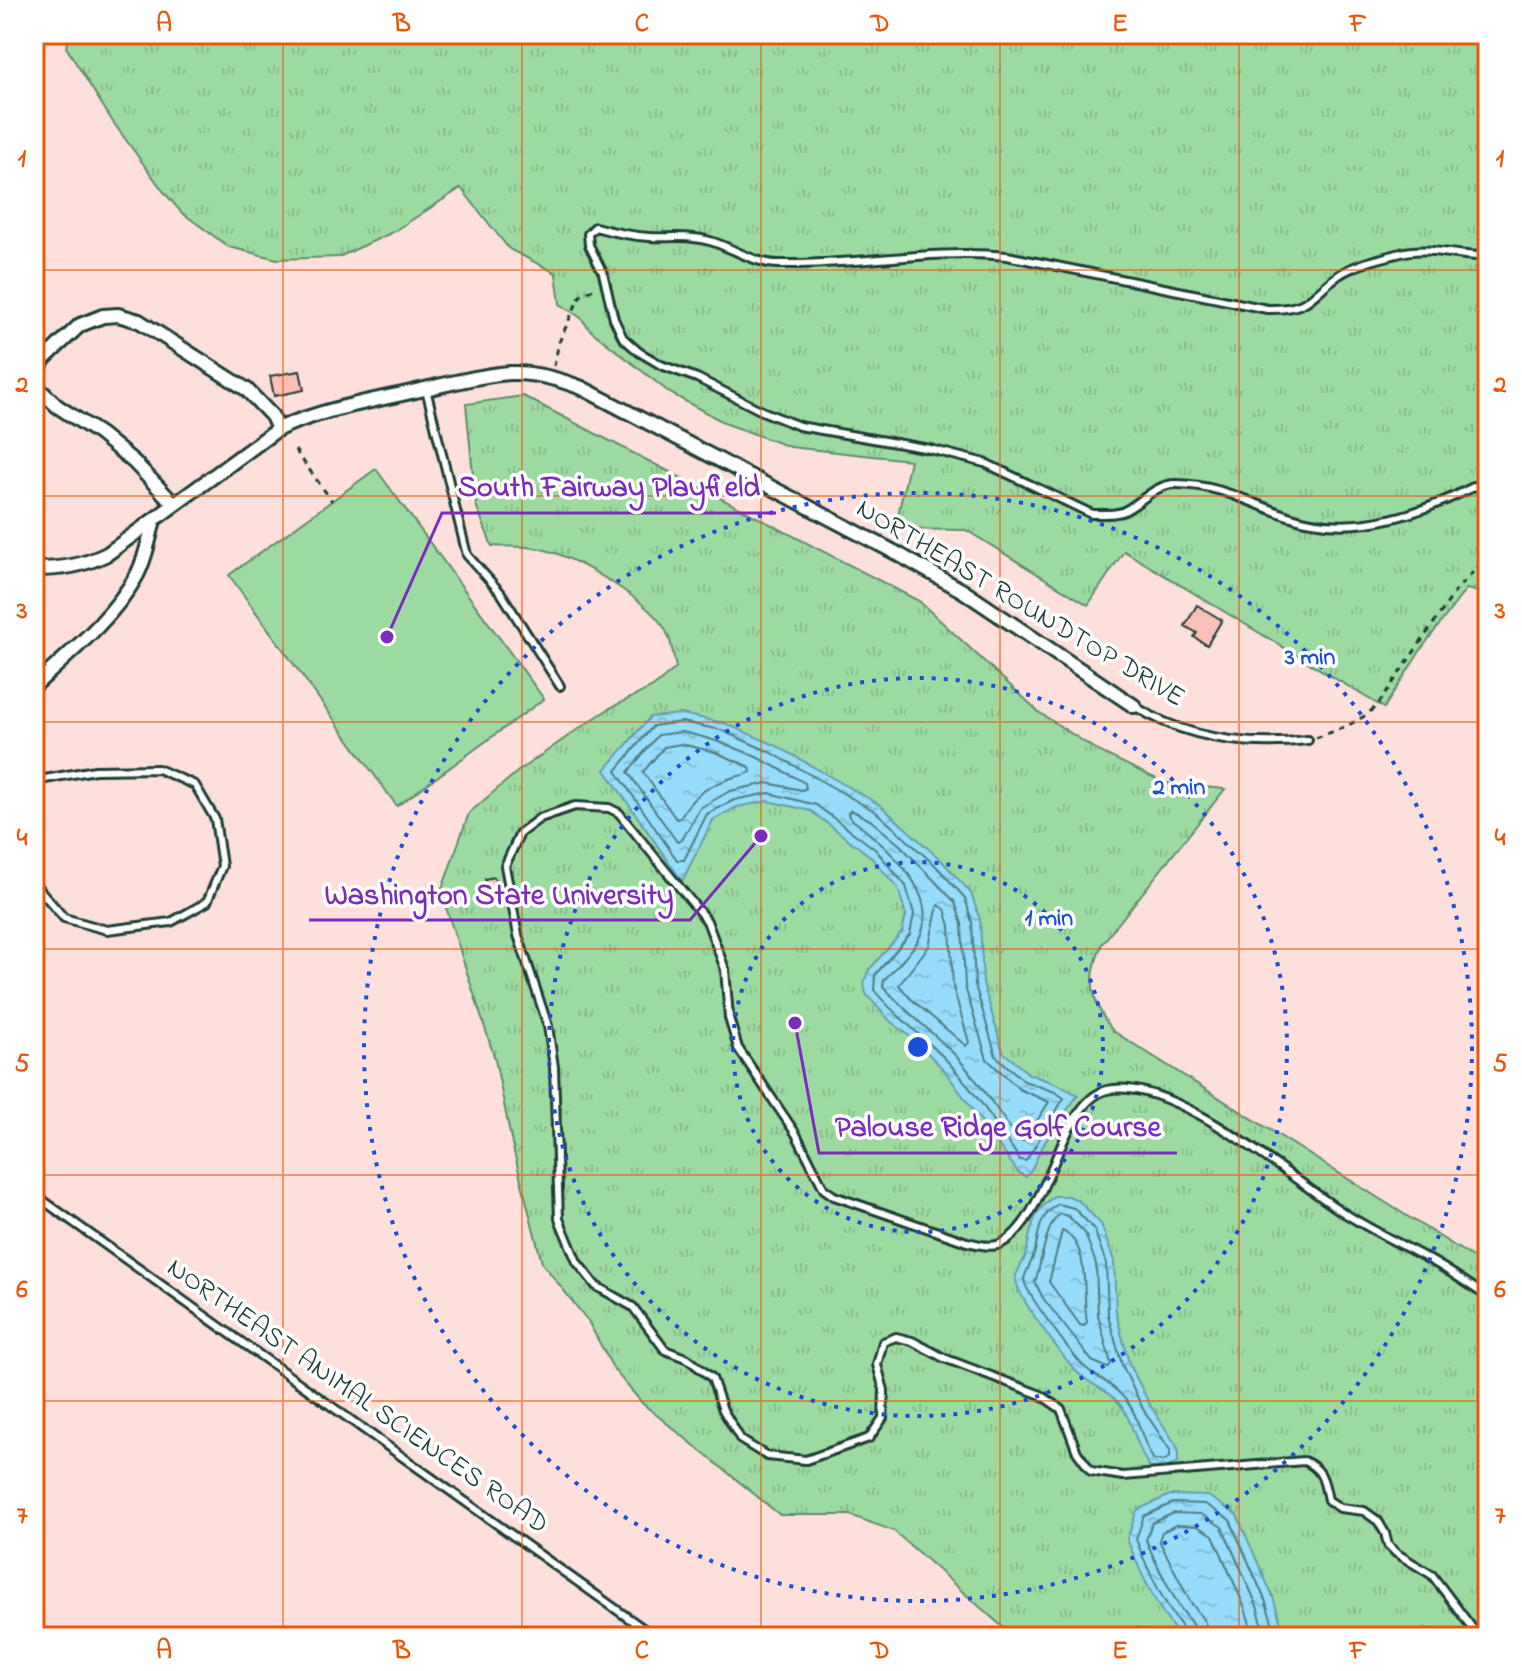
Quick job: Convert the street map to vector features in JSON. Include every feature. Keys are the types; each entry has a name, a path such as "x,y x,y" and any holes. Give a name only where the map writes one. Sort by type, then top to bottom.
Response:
{"street":[{"path":"174,504 134,462 42,394 37,387 35,376 44,359 80,325 103,316 130,318 147,325 246,389 272,416 278,429"},
{"name":"NORTHEAST ROUNDTOP DRIVE","path":"34,569 63,569 86,564 107,554 278,429 327,411 426,389 512,373 551,377 582,388 898,554 963,591 1134,706"},
{"path":"34,686 80,643 129,587 141,564 154,520"}],"lane":[{"path":"1488,256 1406,251 1341,274 1315,298 1301,305 1267,309 1007,256 968,253 777,264 756,261 711,241 674,236 630,236 595,227 588,234 589,245 623,338 661,365 697,378 799,426 918,447 985,463 1092,514 1111,515 1126,511 1156,490 1171,484 1189,484 1230,494 1307,522 1352,525 1413,513 1488,479"},
{"path":"426,389 467,555 501,593 560,686"},
{"name":"NORTHEAST ROUNDTOP DRIVE","path":"1134,706 1155,719 1206,736 1243,743 1308,740"},
{"path":"34,781 95,770 158,769 195,785 215,819 222,866 207,902 195,909 171,922 107,930 64,918 34,883"},
{"path":"1479,1637 1432,1575 1388,1545 1378,1521 1364,1511 1340,1508 1328,1500 1323,1476 1314,1466 1304,1461 1123,1476 1091,1471 1077,1452 1061,1409 1041,1395 944,1358 912,1341 896,1337 883,1342 877,1365 884,1390 883,1418 869,1438 806,1460 767,1456 741,1440 723,1410 712,1378 688,1359 665,1350 633,1307 596,1286 577,1262 559,1219 554,1067 548,1026 518,935 505,866 520,833 540,818 575,806 609,808 619,813 707,921 725,969 729,1018 738,1048 796,1134 824,1189 834,1196 967,1242 988,1246 1001,1244 1013,1234 1039,1198 1071,1127 1088,1102 1106,1091 1132,1090 1158,1097 1224,1129 1340,1210 1378,1234 1437,1264 1488,1297"},
{"name":"NORTHEAST ANIMAL SCIENCES ROAD","path":"34,1194 655,1637"}],"path":[{"path":"551,377 559,342 580,296 590,289 607,288"},
{"path":"295,450 332,501"},
{"path":"1308,740 1351,724 1370,713 1457,589 1488,556"}],"shaded area":[{"path":"34,34 1488,34 1488,1637 34,1637"}],"green space":[{"path":"70,34 1488,34 1488,603 1484,593 1466,589 1422,648 1384,708 1124,551 1088,605 966,530 895,529 910,460 790,447 727,424 670,393 560,304 556,273 509,249 461,188 393,232 339,257 277,259 229,247 181,212 163,191 113,122 66,47"},
{"path":"523,396 919,601 1040,713 1098,751 1165,783 1225,789 1102,944 1094,969 1095,1000 1113,1031 1488,1267 1488,1637 1014,1637 894,1531 850,1515 780,1515 643,1404 614,1370 588,1321 542,1263 512,1144 495,1059 441,892 469,813 517,772 581,727 610,708 653,687 676,668 670,640 663,626 640,602 605,578 550,552 531,547 492,546 476,505 466,404"},
{"path":"376,469 544,699 397,806 229,575"}],"water":[{"path":"682,714 724,723 775,745 880,805 942,861 971,893 980,920 983,983 1003,1052 1029,1074 1078,1095 1045,1142 1026,1177 1018,1172 944,1070 916,1041 890,1021 866,994 864,983 868,971 902,932 906,915 898,888 870,856 811,811 768,801 737,807 713,820 682,881 605,770 650,717"},
{"path":"1054,1196 1069,1196 1079,1201 1101,1224 1114,1261 1116,1313 1129,1363 1150,1405 1178,1448 1178,1462 1164,1469 1150,1468 1122,1407 1071,1365 1041,1325 1017,1284 1016,1276 1025,1257 1033,1222 1040,1209"},
{"path":"1170,1495 1208,1496 1237,1515 1273,1597 1285,1637 1180,1637 1150,1590 1127,1539 1137,1510"}],"building":[{"path":"1475,34 1488,34 1488,62"},
{"path":"300,371 304,390 274,396 270,376"},
{"path":"1197,605 1222,620 1207,645 1194,637 1197,633 1185,626"},
{"path":"494,877 497,890 488,891 485,879"}],"place":[{"name":"South Fairway Playfield","path":"387,637"},
{"name":"Washington State University","path":"761,836"},
{"name":"Palouse Ridge Golf Course","path":"795,1023"}]}
